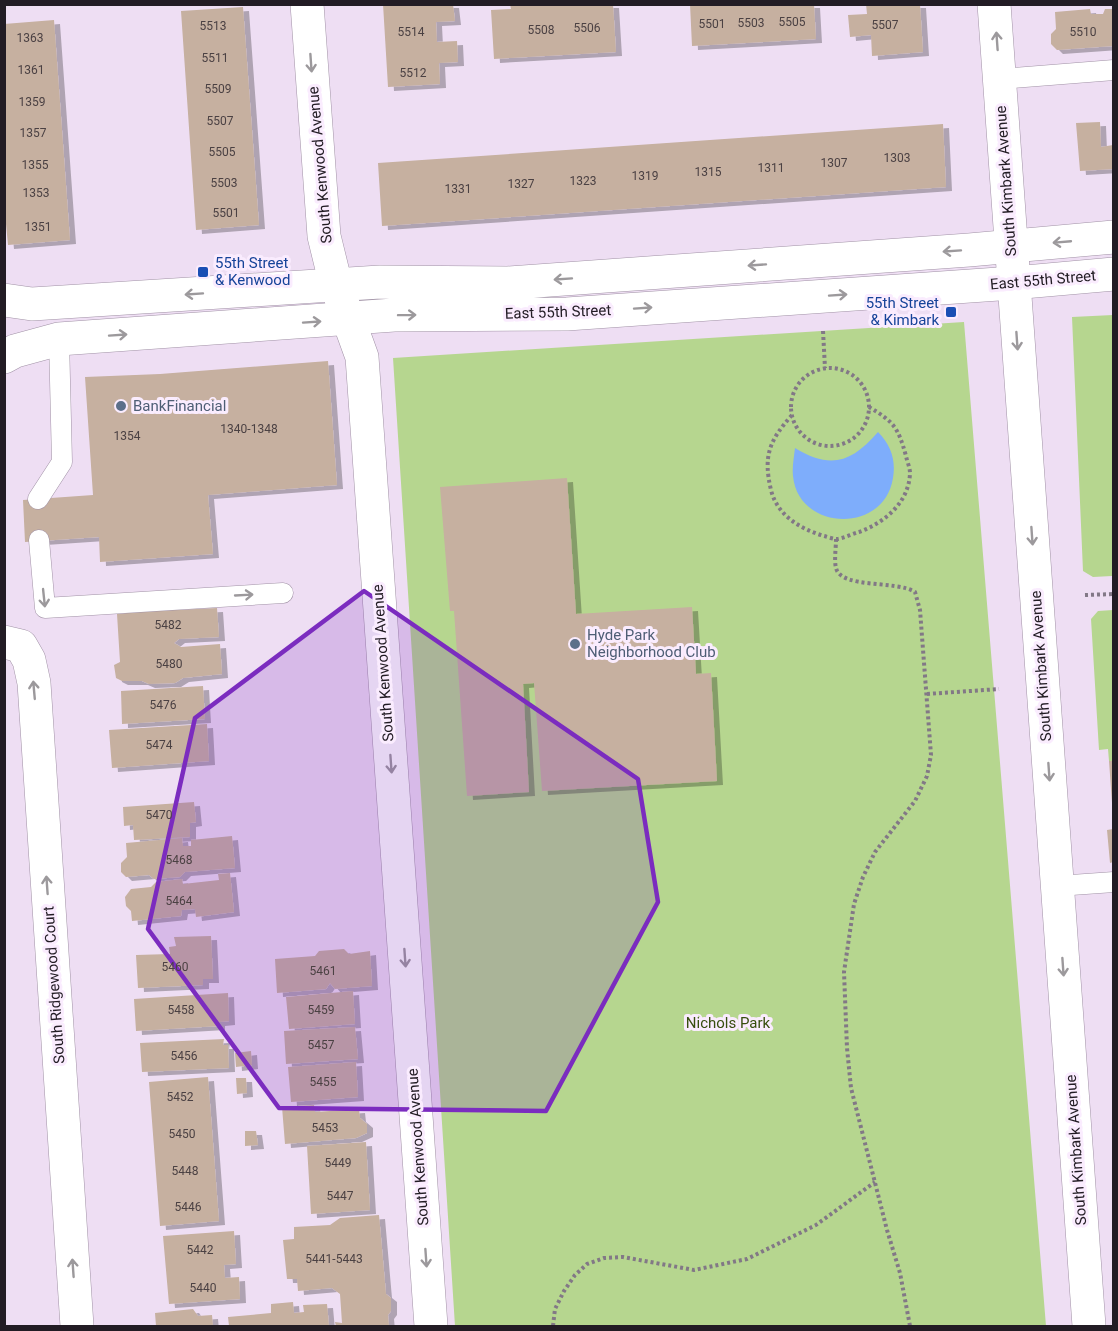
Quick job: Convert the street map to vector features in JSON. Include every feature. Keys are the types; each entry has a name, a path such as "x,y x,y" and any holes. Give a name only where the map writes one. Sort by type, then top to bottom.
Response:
{"street":[{"name":"South Kenwood Avenue","path":"307,4 324,236 336,285 362,357 431,1326"},
{"name":"South Kimbark Avenue","path":"994,4 1089,1326"},
{"name":"East 55th Street","path":"4,300 33,304 64,303 380,282 508,283 1113,237"},
{"name":"East 55th Street","path":"4,357 15,351 59,339 394,315 567,314 1113,274"},
{"name":"South Ridgewood Court","path":"13,644 29,660 34,683 77,1326"}],"lane":[{"path":"1000,79 1113,70"},
{"path":"38,500 62,462 59,339"},
{"path":"39,540 45,608 283,593"},
{"path":"1057,886 1113,882"}],"path":[{"path":"823,327 825,368"},
{"path":"825,368 837,368 848,372 858,380 865,390 868,407 863,427 855,437 843,444 830,446 817,444 796,427 791,402 795,390 807,376 825,368"},
{"path":"792,415 777,431 768,450 768,474 774,499 788,518 811,532 836,539 874,526 896,510 906,492 910,472 900,434 889,420 868,407"},
{"path":"836,539 836,570 841,577 857,582 900,585 915,592 920,610 931,755 927,776 915,801 875,852 862,877 854,904 844,972 851,1088 900,1274 910,1326"},
{"path":"1085,595 1113,594"},
{"path":"927,694 999,689"},
{"path":"554,1326 555,1309 564,1291 575,1275 587,1264 604,1258 623,1257 694,1270 747,1259 816,1224 875,1182"}],"highlighted area":[{"path":"364,591 638,779 658,902 546,1111 279,1108 148,929 195,718"}],"green space":[{"path":"1114,315 1113,589 1112,576 1093,577 1083,571 1072,317"},
{"name":"Nichols Park","path":"964,322 1046,1326 455,1326 393,358"},
{"path":"1113,610 1113,761 1109,761 1108,749 1099,750 1091,619 1098,611"}],"water":[{"path":"878,432 886,442 893,459 893,478 886,497 874,509 859,517 842,519 824,516 809,508 798,494 793,476 795,448 820,459 840,460 859,450"}],"building":[{"path":"383,4 453,4 455,21 436,22 437,42 457,41 458,62 439,63 440,84 388,87"},
{"path":"510,4 613,4 616,52 494,59 491,10 511,9"},
{"path":"690,4 814,4 816,39 692,46"},
{"path":"866,4 920,4 923,52 872,56 871,35 850,37 848,15 867,14"},
{"path":"243,7 259,225 196,230 181,11"},
{"path":"1090,9 1091,14 1103,14 1105,9 1113,9 1113,46 1057,50 1051,44 1051,34 1056,29 1055,12"},
{"path":"54,20 70,240 8,245 4,203 4,24"},
{"path":"1100,122 1101,147 1113,145 1113,169 1080,171 1076,123"},
{"path":"943,124 946,187 382,226 378,163"},
{"path":"328,361 337,485 208,495 213,554 100,562 99,537 25,542 23,500 93,495 85,377 160,374"},
{"name":"Hyde Park Neighborhood Club","path":"567,478 576,614 692,607 696,674 711,673 717,781 542,791 534,683 523,684 529,792 467,796 454,611 450,611 440,487"},
{"path":"169,605 176,610 217,608 219,637 179,639 174,643 181,647 220,644 222,674 183,678 175,683 149,684 142,681 122,681 116,678 114,665 120,662 117,614 136,612 144,606"},
{"path":"203,686 205,719 122,724 121,691"},
{"path":"207,724 209,761 112,768 109,730"},
{"path":"1109,761 1113,761 1113,803 1112,803"},
{"path":"194,802 196,822 190,823 190,837 134,840 133,825 124,826 123,807"},
{"path":"1113,829 1113,862 1110,863 1107,830"},
{"path":"232,836 235,868 185,872 180,877 154,879 149,875 126,877 121,872 121,863 127,857 126,843 182,838 183,846 191,846 191,840"},
{"path":"230,873 234,912 196,917 195,909 182,910 181,916 132,921 131,911 126,906 125,897 131,889 151,887 156,882 182,879 183,884 219,880 218,874"},
{"path":"211,936 213,979 203,979 203,985 138,988 136,955 170,954 169,947 176,946 174,937"},
{"path":"344,949 349,954 370,951 372,986 335,989 330,983 326,989 277,993 275,959 315,956 319,951"},
{"path":"353,991 355,1024 289,1029 286,997"},
{"path":"228,993 229,1021 219,1022 219,1026 136,1031 134,999"},
{"path":"355,1027 358,1059 286,1064 284,1031"},
{"path":"224,1039 223,1045 228,1045 229,1068 142,1072 140,1043"},
{"path":"251,1051 252,1065 236,1067 235,1053"},
{"path":"356,1062 358,1097 291,1102 288,1067"},
{"path":"208,1077 219,1221 160,1226 149,1082"},
{"path":"236,1078 246,1078 247,1093 237,1094"},
{"path":"314,1105 315,1112 359,1109 360,1118 367,1124 367,1133 356,1138 285,1144 282,1107"},
{"path":"245,1131 256,1131 258,1145 245,1146"},
{"path":"366,1142 370,1210 311,1214 307,1146"},
{"path":"379,1215 386,1294 391,1298 389,1326 336,1326 335,1322 342,1323 340,1294 332,1288 298,1291 297,1279 287,1279 283,1240 294,1239 294,1227 330,1225 340,1218"},
{"path":"234,1231 236,1264 224,1265 225,1278 239,1277 240,1299 169,1304 163,1236"},
{"path":"293,1302 294,1313 304,1312 303,1305 327,1304 329,1326 229,1326 228,1317 271,1313 271,1304"},
{"path":"193,1309 198,1316 212,1315 213,1326 156,1326 155,1313"}],"place":[{"name":"55th Street & Kenwood","path":"203,272"},
{"name":"55th Street & Kimbark","path":"951,312"},
{"name":"BankFinancial","path":"121,406"},
{"name":"Hyde Park Neighborhood Club","path":"575,644"}]}
